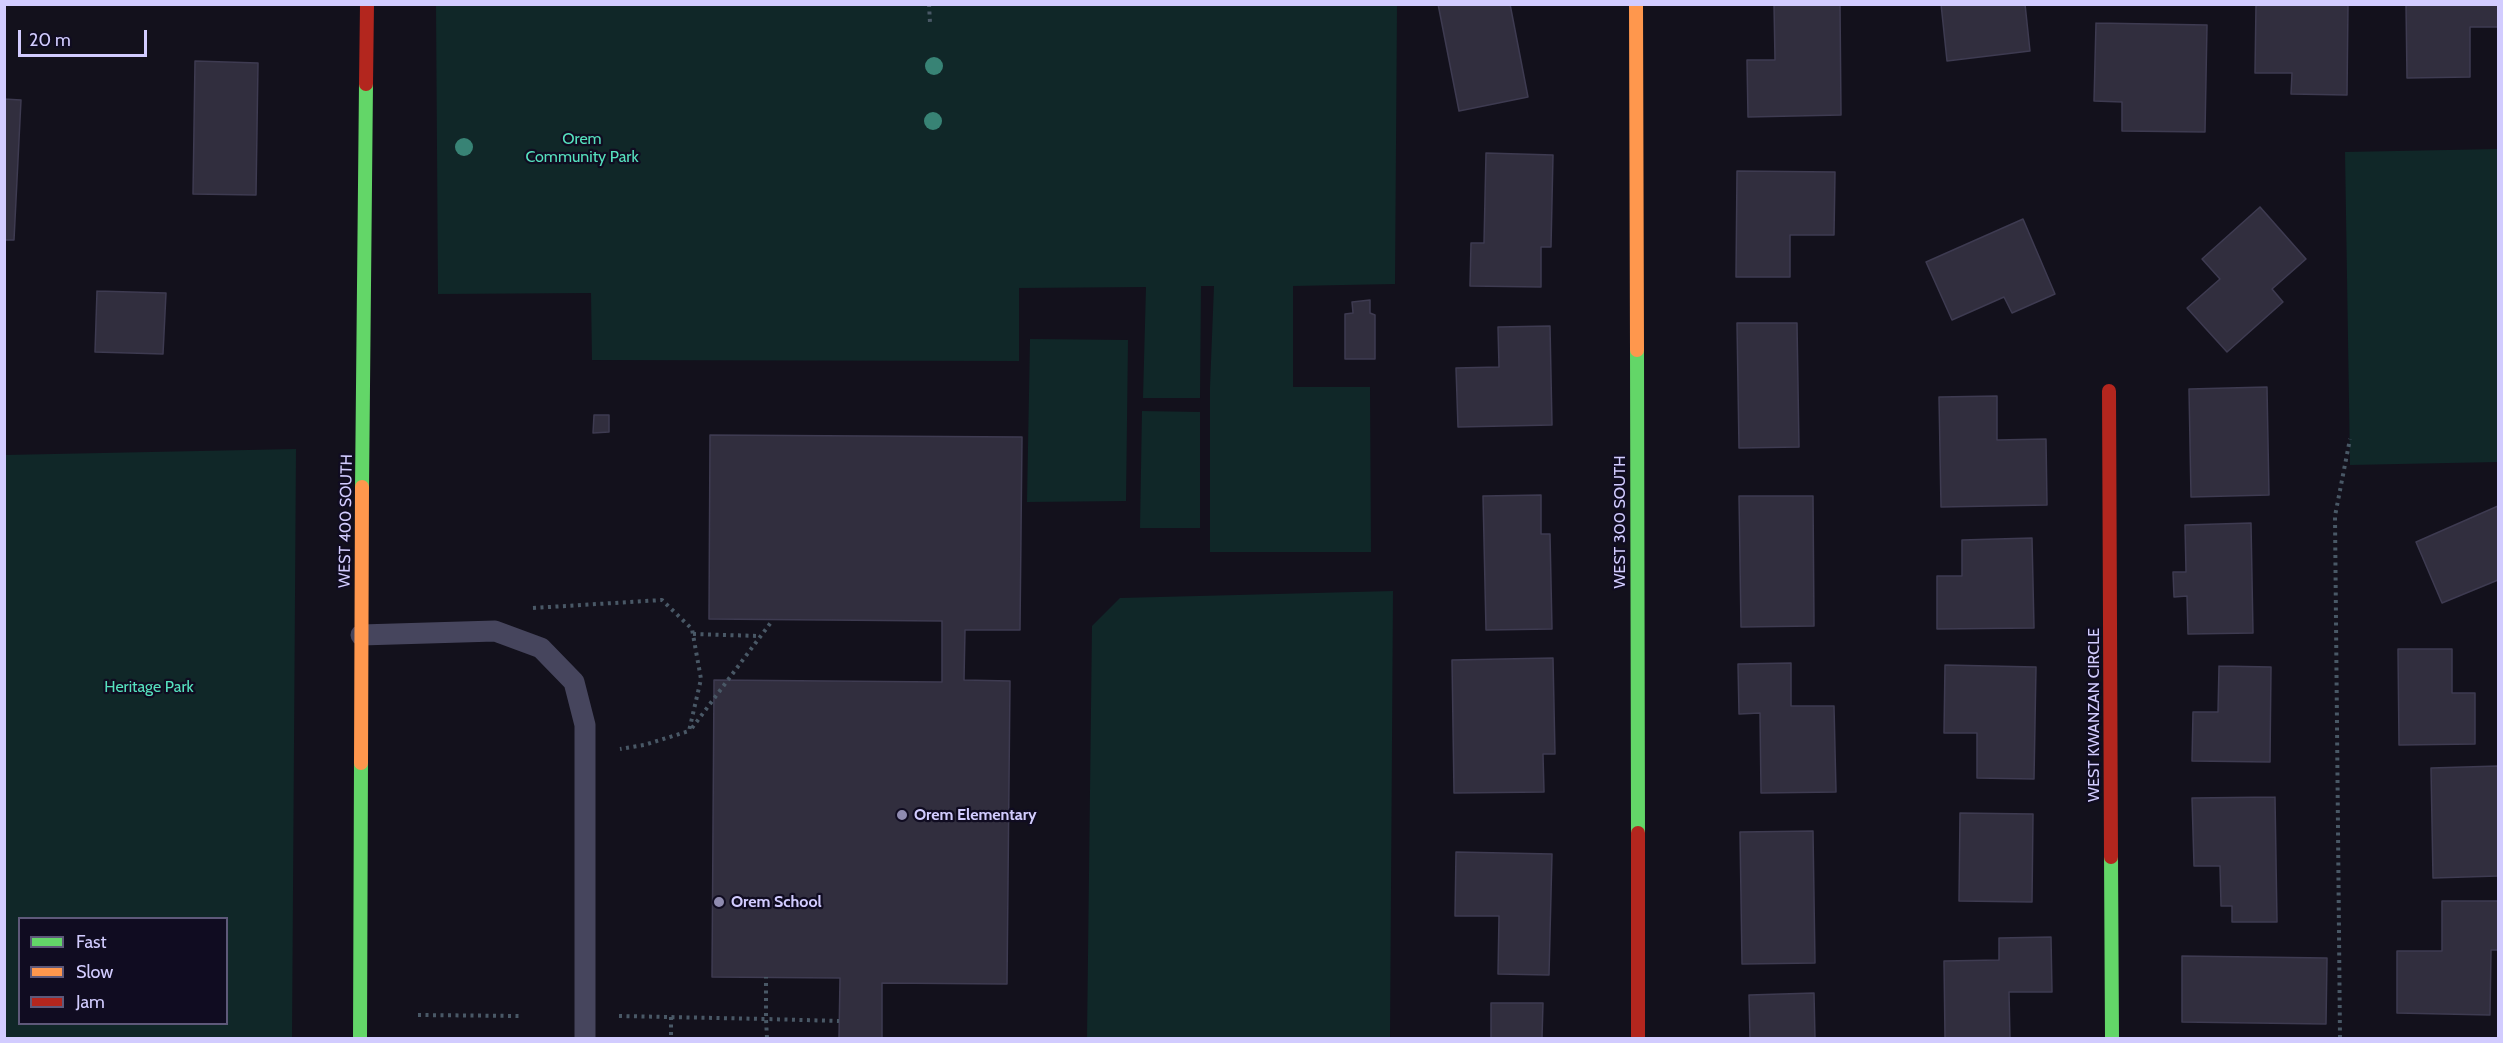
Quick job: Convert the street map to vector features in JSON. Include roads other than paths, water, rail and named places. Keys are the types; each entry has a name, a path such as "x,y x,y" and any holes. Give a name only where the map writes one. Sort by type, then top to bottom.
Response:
{"street":[{"name":"WEST 400 SOUTH","path":"360,1038 361,635 368,4"},
{"name":"WEST 300 SOUTH","path":"1636,4 1638,1038"},
{"name":"WEST KWANZAN CIRCLE","path":"2109,391 2112,1038"}],"lane":[{"path":"361,635 495,632 541,648 574,682 585,724 585,1038"}],"place":[{"name":"Orem Elementary","path":"902,815"},
{"name":"Orem School","path":"719,902"}],"park label":[{"name":"Orem Community Park","path":"582,148"},
{"name":"Heritage Park","path":"149,687"}]}
